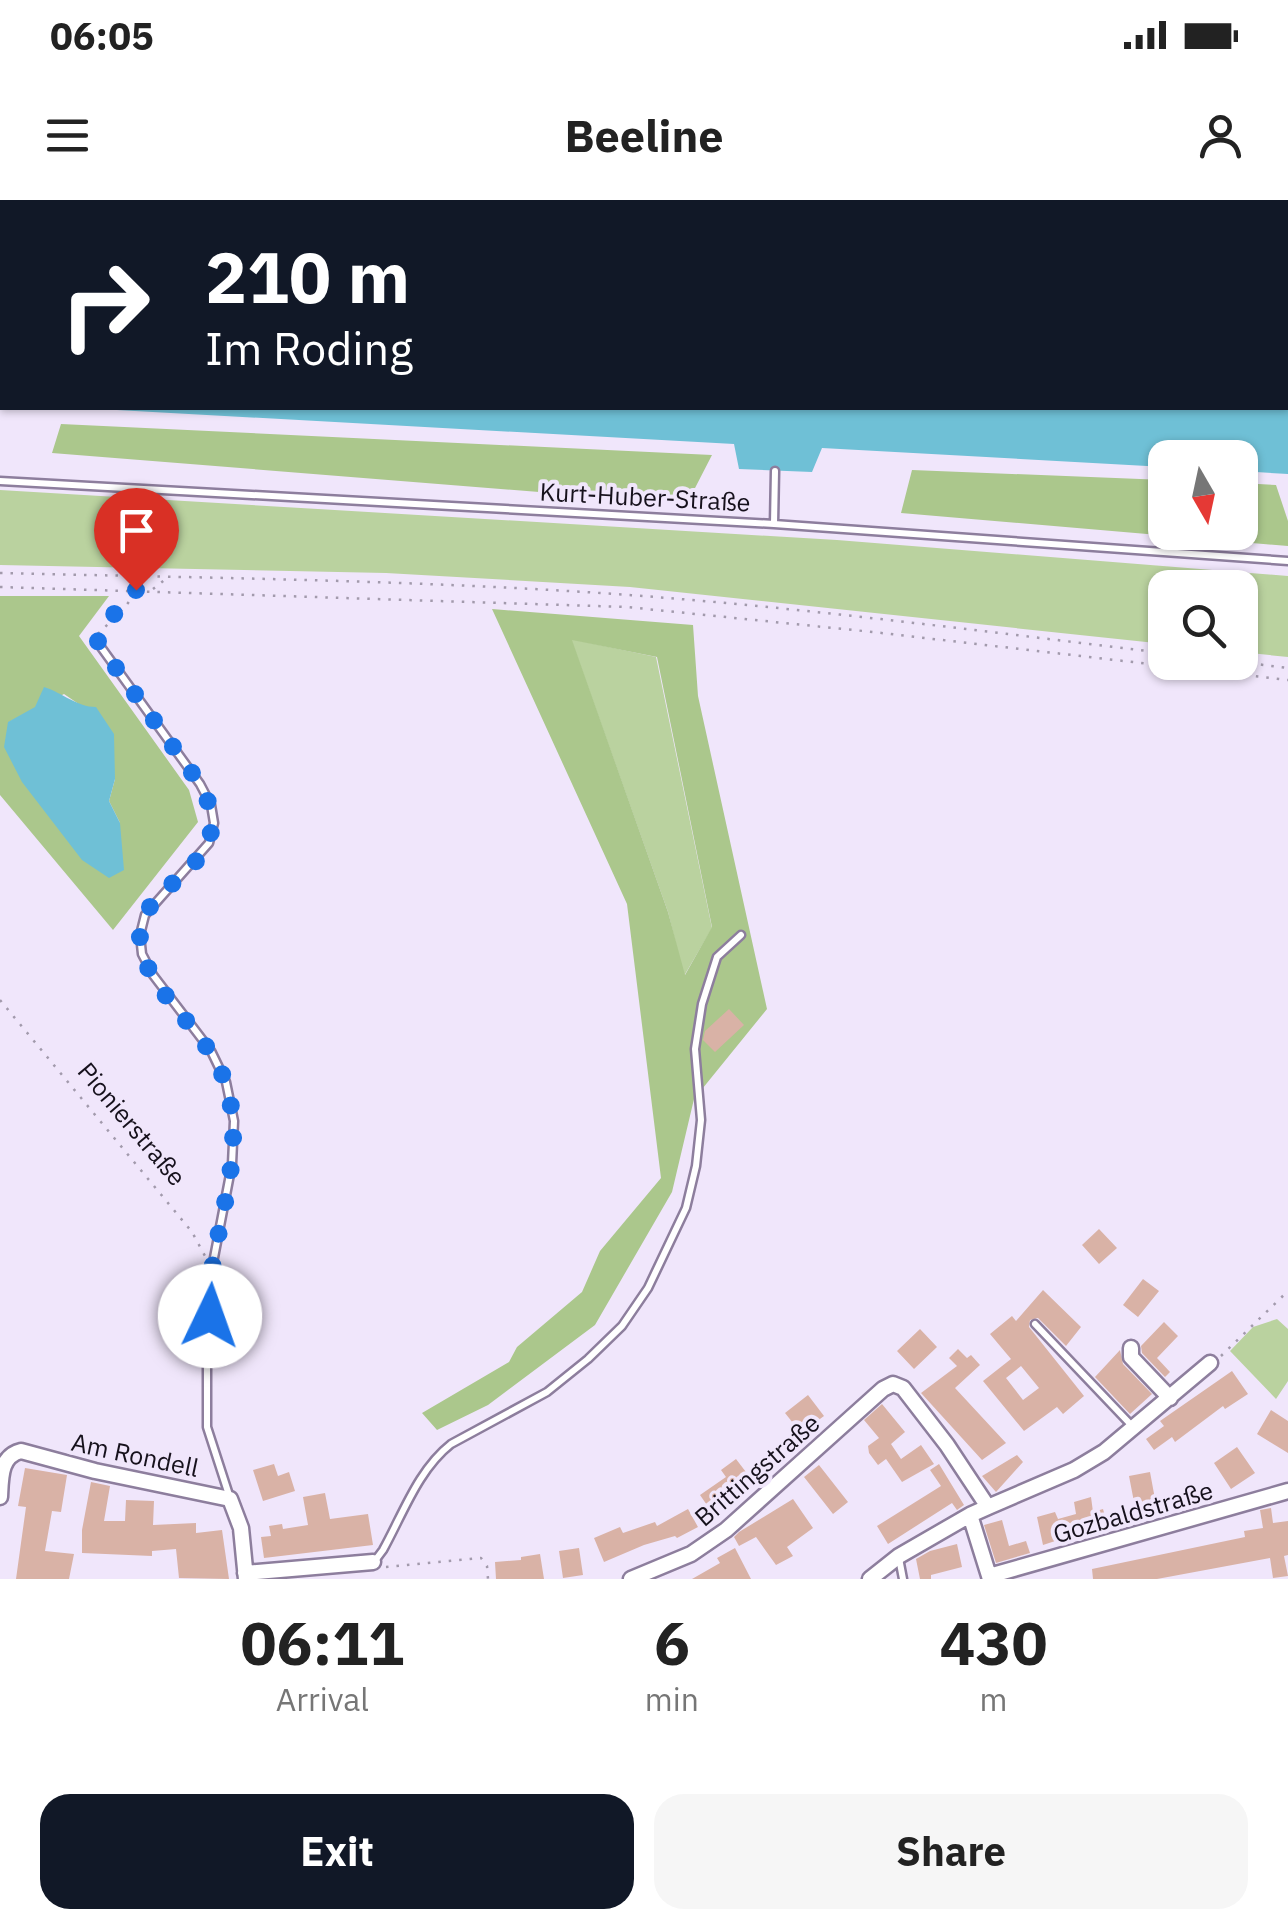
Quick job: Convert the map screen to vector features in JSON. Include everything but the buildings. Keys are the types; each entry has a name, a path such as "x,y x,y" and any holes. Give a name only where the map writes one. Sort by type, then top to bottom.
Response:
{"street":[{"path":"1132,1348 1131,1356 1170,1398"},
{"path":"870,1579 899,1556 970,1514 1074,1470 1135,1429 1210,1363"},
{"name":"Brittingstraße","path":"631,1579 709,1544 883,1388 893,1384 903,1388 948,1446 988,1507"},
{"name":"Am Rondell","path":"0,1497 5,1460 12,1453 30,1453 94,1471 230,1499"},
{"name":"Gozbaldstraße","path":"990,1578 1288,1491"},
{"path":"230,1499 241,1528 246,1576 373,1562"},
{"path":"970,1514 990,1578"}],"lane":[{"path":"774,524 776,471"},
{"name":"Kurt-Huber-Straße","path":"0,481 774,524 1288,560"},
{"path":"98,643 200,784 211,805 214,823 209,844 145,916 140,935 142,954 153,975 211,1050 226,1082 234,1122 232,1164 212,1268 206,1427 230,1499"},
{"path":"373,1562 437,1456 547,1392 622,1326 648,1288 686,1208 696,1166 701,1120 695,1050 702,1004 717,956 741,935"},
{"path":"1035,1324 1135,1429"},
{"path":"899,1556 903,1579"}],"path":[{"path":"0,573 629,595 1148,651"},
{"path":"150,591 168,577"},
{"path":"0,587 627,607 1288,680"},
{"path":"98,643 100,629 126,607 136,590"},
{"path":"1258,664 1288,668"},
{"name":"Pionierstraße","path":"0,1000 192,1232 212,1268"},
{"path":"1210,1363 1230,1352 1288,1292"},
{"path":"373,1562 386,1567 481,1558 487,1566 488,1579"}],"green space":[{"path":"61,424 712,455 694,490 676,503 52,453"},
{"path":"912,470 1148,479 1148,534 901,513"},
{"path":"1258,484 1276,485 1288,521 1288,546 1258,543"},
{"path":"0,490 837,540 1213,570 1148,570 1148,642 630,587 386,573 0,565"},
{"path":"1258,574 1288,576 1288,657 1258,654"},
{"path":"0,596 109,596 79,636 189,790 198,822 113,930 0,795","holes":["64,694 83,707 115,779 109,801 120,823 9,722"]},
{"path":"492,609 693,625 698,696 767,1009 694,1099 672,1192 595,1325 488,1405 437,1430 422,1413 509,1362 517,1347 582,1292 600,1251 661,1178 627,904","holes":["572,640 657,657 712,927 685,975 668,912"]},
{"path":"571,639 656,657 712,928 684,976 668,912"},
{"path":"1277,1319 1288,1329 1288,1381 1276,1399 1230,1351 1253,1327"}],"water":[{"path":"117,410 1288,410 1288,474 1258,472 1258,440 1148,440 1148,466 822,448 812,472 739,469 734,444"},
{"path":"44,687 96,707 114,734 115,779 109,801 120,823 124,870 109,878 82,860 22,782 4,747 8,722 35,707"}],"route":[{"path":"136,590 126,607 100,629 98,643 200,784 211,805 214,823 209,844 145,916 140,935 142,954 153,975 211,1050 226,1082 234,1122 232,1164 212,1268 210,1316"}]}
